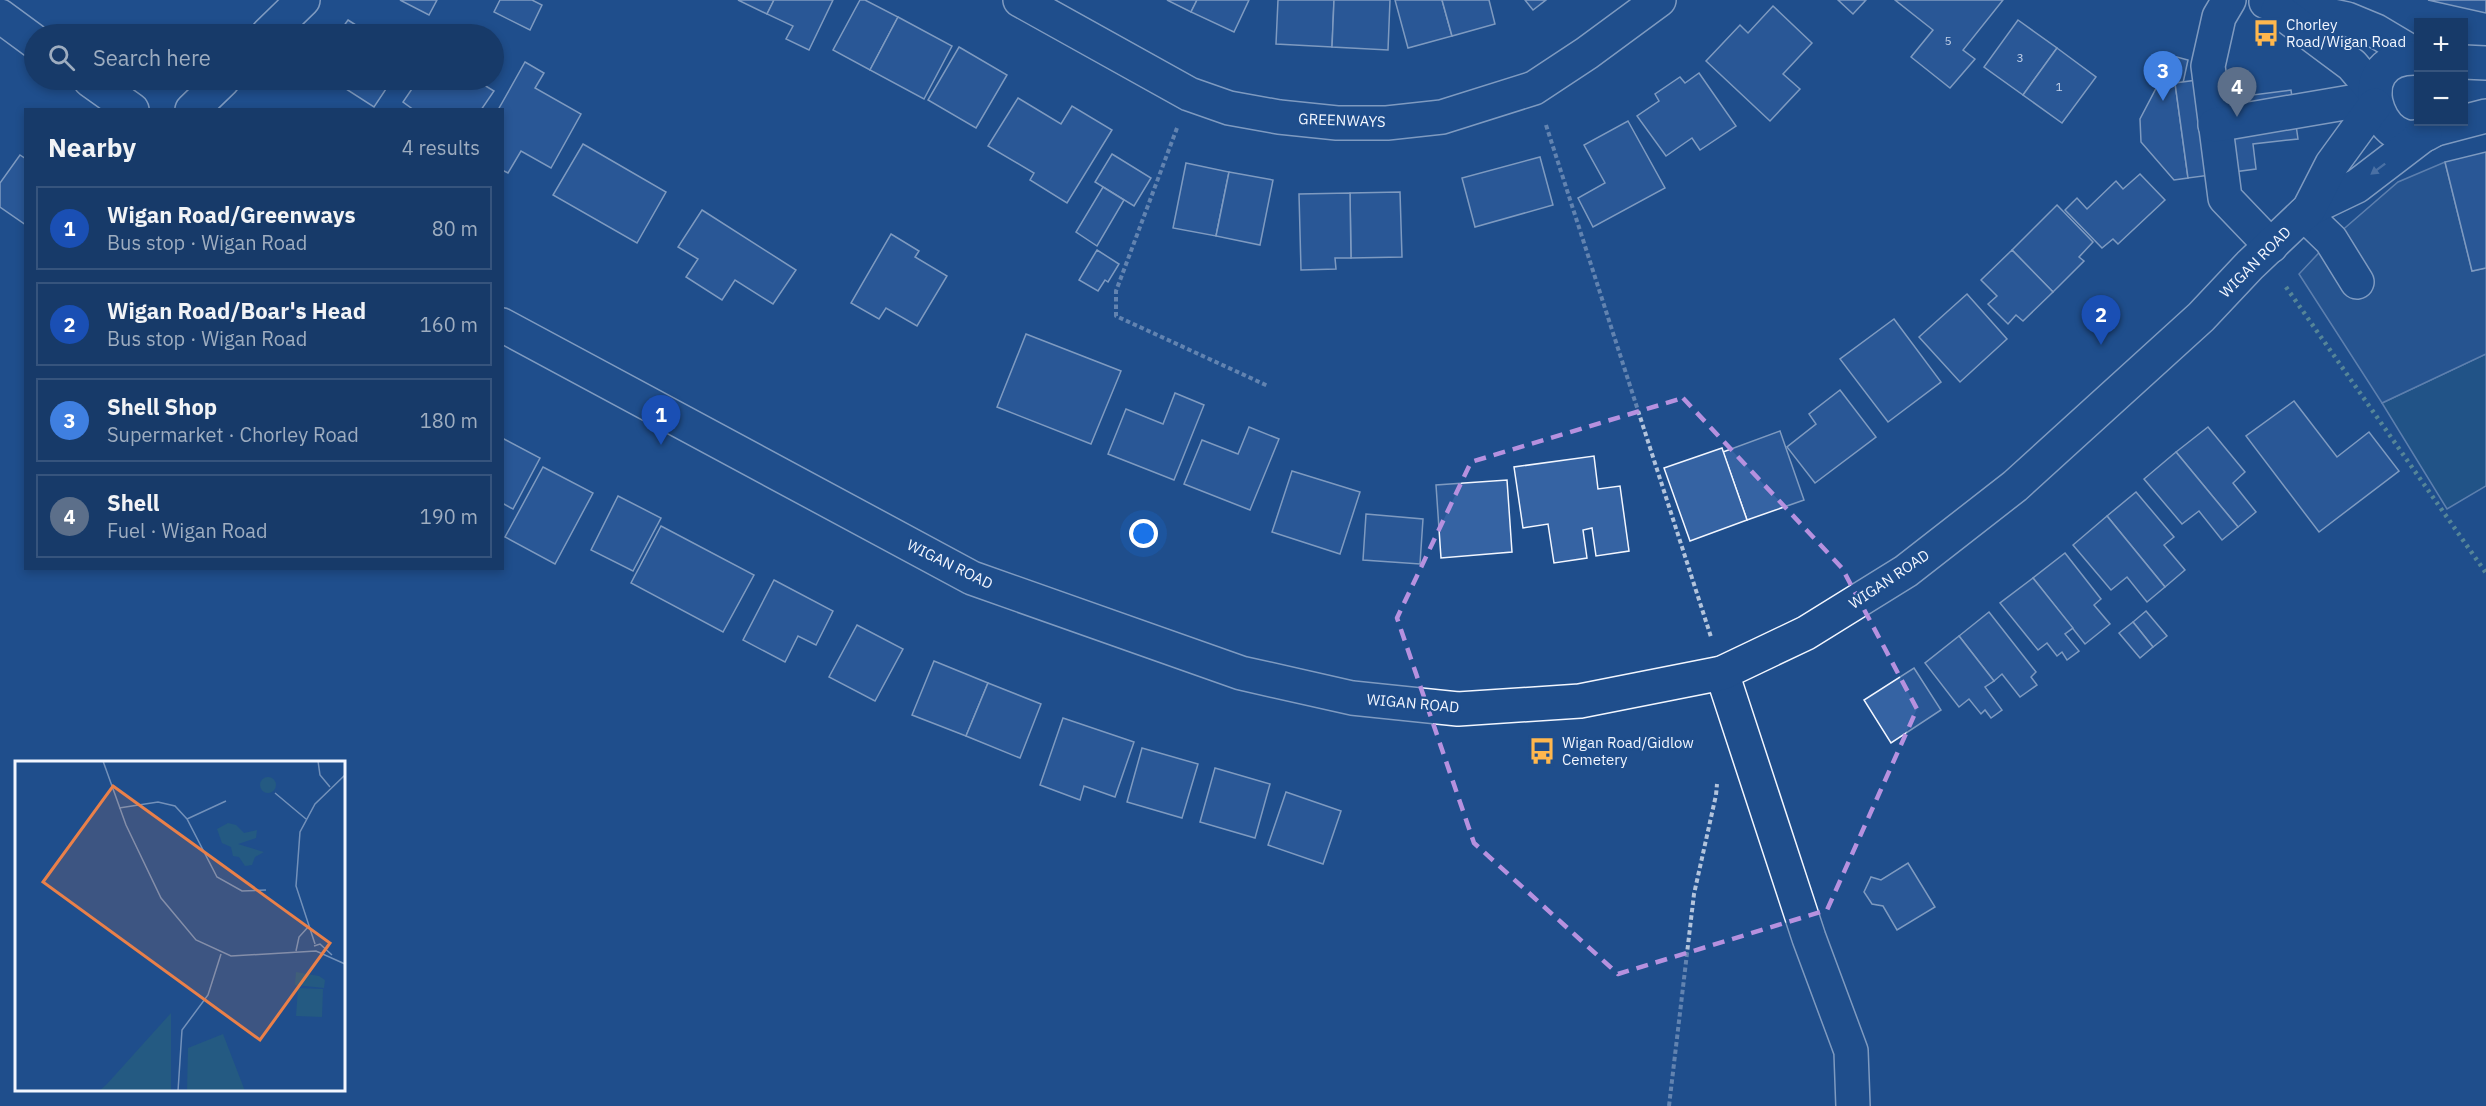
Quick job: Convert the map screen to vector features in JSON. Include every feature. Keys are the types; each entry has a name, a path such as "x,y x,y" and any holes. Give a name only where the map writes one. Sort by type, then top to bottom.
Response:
{"main road":[{"path":"278,24 303,0"},
{"name":"GREENWAYS","path":"1020,0 1189,94 1230,108 1279,117 1337,123 1387,123 1442,117 1534,88 1587,53 1659,0"},
{"path":"2229,0 2219,17 2208,66 2225,198 2271,246"},
{"path":"2263,1 2347,19 2376,30 2414,54"},
{"path":"2263,1 2346,59 2364,77 2375,98 2380,117 2388,127 2412,136 2435,128"},
{"path":"0,16 24,34"},
{"name":"WIGAN ROAD","path":"504,326 972,578 1241,673 1352,698 1458,709 1580,701 1722,673 1806,633 1906,571 2015,486 2201,317 2306,211 2332,164 2375,98 2378,79 2386,69 2414,57"},
{"path":"2468,62 2486,63"},
{"path":"104,90 129,108"},
{"path":"194,108 213,90"},
{"path":"2215,125 2375,98"},
{"name":"WIGAN ROAD","path":"2306,211 2356,186 2435,128 2486,116"},
{"path":"2306,211 2331,240 2357,282"},
{"path":"1722,673 1809,938 1851,1051 1852,1106"}],"path":[{"path":"1534,88 1722,673"},
{"path":"1189,94 1116,291 1116,316 1268,386"},
{"path":"1669,1106 1694,894 1716,795 1718,772"}],"highlighted area":[{"path":"1683,398 1842,568 1917,709 1827,910 1618,974 1474,843 1397,618 1471,462"}],"shaded area":[{"path":"2445,162 2472,271 2486,268 2486,354 2382,403 2299,274 2331,240 2398,182"},
{"path":"2486,354 2486,486 2447,509 2382,403"}],"building":[{"path":"400,0 437,0 429,15"},
{"path":"500,0 532,0 542,5 530,30 494,12"},
{"path":"738,0 774,0 767,14"},
{"path":"774,0 833,0 809,50 786,39 793,26 767,14"},
{"path":"860,0 865,0 898,17 870,70 833,50"},
{"path":"1167,0 1197,0 1191,12"},
{"path":"1197,0 1249,0 1234,32 1191,12"},
{"path":"1278,0 1334,0 1332,47 1276,44"},
{"path":"1334,0 1390,0 1388,50 1332,47"},
{"path":"1395,0 1442,0 1452,36 1408,48"},
{"path":"1442,0 1489,0 1495,24 1452,36"},
{"path":"1525,0 1546,0 1533,10"},
{"path":"1838,0 1866,0 1853,14"},
{"path":"1895,0 2003,0 1963,50 1975,59 1950,88 1911,57 1933,30"},
{"path":"2428,0 2486,0 2486,13"},
{"path":"1773,6 1812,43 1783,74 1800,89 1770,121 1706,61 1740,25 1748,33"},
{"path":"898,17 952,46 924,99 870,70"},
{"path":"2018,20 2057,48 2023,95 1984,67"},
{"path":"959,47 1007,75 976,128 928,100"},
{"path":"2057,48 2096,77 2062,123 2023,95"},
{"path":"2173,56 2188,60 2183,83 2175,83 2188,178 2174,180 2141,142 2140,119"},
{"path":"525,62 544,73 535,88 581,114 551,168 521,151 508,173 504,171 504,108 499,108"},
{"path":"1699,73 1736,126 1700,150 1692,138 1666,156 1637,116 1659,101 1655,94 1680,77 1685,83"},
{"path":"2242,74 2245,96 2291,90 2298,139 2253,144 2256,169 2188,178 2175,83"},
{"path":"348,90 385,90 374,107"},
{"path":"411,90 494,91 482,108 411,108 403,102"},
{"path":"1018,98 1061,124 1072,106 1112,130 1067,203 1030,180 1034,173 988,146"},
{"path":"1628,121 1665,188 1593,227 1578,198 1605,183 1584,145"},
{"path":"583,144 666,192 637,243 553,195"},
{"path":"2486,152 2486,268 2472,271 2445,162"},
{"path":"1112,154 1151,178 1134,206 1095,182"},
{"path":"20,155 24,158 24,224 0,207 0,183"},
{"path":"1540,157 1553,205 1475,227 1462,178"},
{"path":"1186,163 1229,172 1216,236 1173,228"},
{"path":"1229,172 1273,180 1260,245 1216,236"},
{"path":"2140,174 2165,200 2118,244 2113,239 2102,248 2065,210 2077,198 2087,209 2116,181 2123,189"},
{"path":"1103,187 1124,200 1097,246 1076,232"},
{"path":"1400,192 1402,257 1351,258 1350,193"},
{"path":"1350,193 1351,258 1335,258 1336,269 1301,270 1299,194"},
{"path":"2057,205 2093,242 2079,257 2084,261 2053,292 2012,250"},
{"path":"702,210 796,270 773,304 735,280 722,300 686,277 698,259 678,247"},
{"path":"891,234 919,251 915,257 947,276 917,326 886,308 879,319 851,303"},
{"path":"1097,250 1119,264 1108,282 1105,280 1098,291 1079,280"},
{"path":"2012,250 2053,292 2023,321 2016,315 2008,324 1988,304 1997,296 1981,280"},
{"path":"1967,294 2007,339 1960,382 1919,337"},
{"path":"1894,319 1941,382 1888,422 1840,359"},
{"path":"1026,334 1121,371 1091,444 997,407"},
{"path":"1840,390 1876,437 1815,483 1787,447 1816,424 1809,414"},
{"path":"1175,393 1204,405 1174,480 1108,454 1126,409 1163,424"},
{"path":"2294,401 2337,457 2369,432 2399,471 2319,532 2246,436"},
{"path":"1249,427 1279,439 1250,510 1184,484 1202,440 1238,454"},
{"path":"2208,427 2245,472 2233,483 2256,512 2238,527 2176,452"},
{"path":"1780,431 1804,500 1747,520 1723,452"},
{"path":"504,439 540,458 513,509 504,504"},
{"path":"1722,448 1747,520 1690,541 1664,468"},
{"path":"2176,452 2238,527 2222,540 2199,511 2182,524 2144,479"},
{"path":"1594,456 1598,489 1620,486 1629,551 1596,556 1592,528 1583,530 1587,558 1554,563 1548,524 1523,528 1514,467"},
{"path":"543,467 593,493 555,564 505,537"},
{"path":"1292,471 1360,492 1340,554 1272,532"},
{"path":"1507,480 1512,552 1441,558 1436,485"},
{"path":"2136,492 2174,537 2164,545 2185,570 2165,587 2107,516"},
{"path":"618,496 661,518 633,571 591,550"},
{"path":"1366,514 1423,519 1420,564 1363,560"},
{"path":"2107,516 2165,587 2147,602 2127,577 2111,590 2073,545"},
{"path":"661,526 754,575 723,632 631,583"},
{"path":"2065,553 2101,599 2094,605 2110,624 2085,644 2033,578"},
{"path":"2033,578 2073,628 2065,634 2079,651 2067,660 2062,652 2057,656 2047,643 2038,650 2000,603"},
{"path":"774,580 833,611 816,645 798,636 785,662 743,640"},
{"path":"2146,611 2167,636 2153,647 2133,622"},
{"path":"1989,612 2036,672 2031,677 2037,685 2020,697 2002,674 1994,681 1959,636"},
{"path":"2133,622 2153,647 2140,658 2119,633"},
{"path":"857,625 903,649 875,701 829,677"},
{"path":"1959,636 1994,681 1985,687 2002,710 1991,718 1985,710 1981,714 1969,699 1959,707 1925,663"},
{"path":"934,661 988,683 966,736 912,715"},
{"path":"1914,668 1941,710 1891,743 1864,700"},
{"path":"988,683 1041,704 1020,758 966,736"},
{"path":"1063,718 1134,742 1115,797 1084,786 1080,800 1040,785"},
{"path":"1142,748 1198,764 1182,818 1127,802"},
{"path":"1215,768 1270,784 1255,838 1200,822"},
{"path":"1286,792 1341,811 1323,864 1268,845"},
{"path":"1908,863 1935,907 1897,930 1883,906 1872,904 1864,892 1871,877 1881,880"}],"hedge":[{"path":"2286,287 2486,573"}],"place":[{"name":"Chorley Road/Wigan Road","path":"2266,33"},
{"name":"Shell Shop","path":"2163,101"},
{"name":"Shell","path":"2237,117"},
{"name":"Wigan Road/Boar's Head","path":"2101,345"},
{"name":"Wigan Road/Greenways","path":"661,445"},
{"name":"Wigan Road/Gidlow Cemetery","path":"1542,751"}]}
